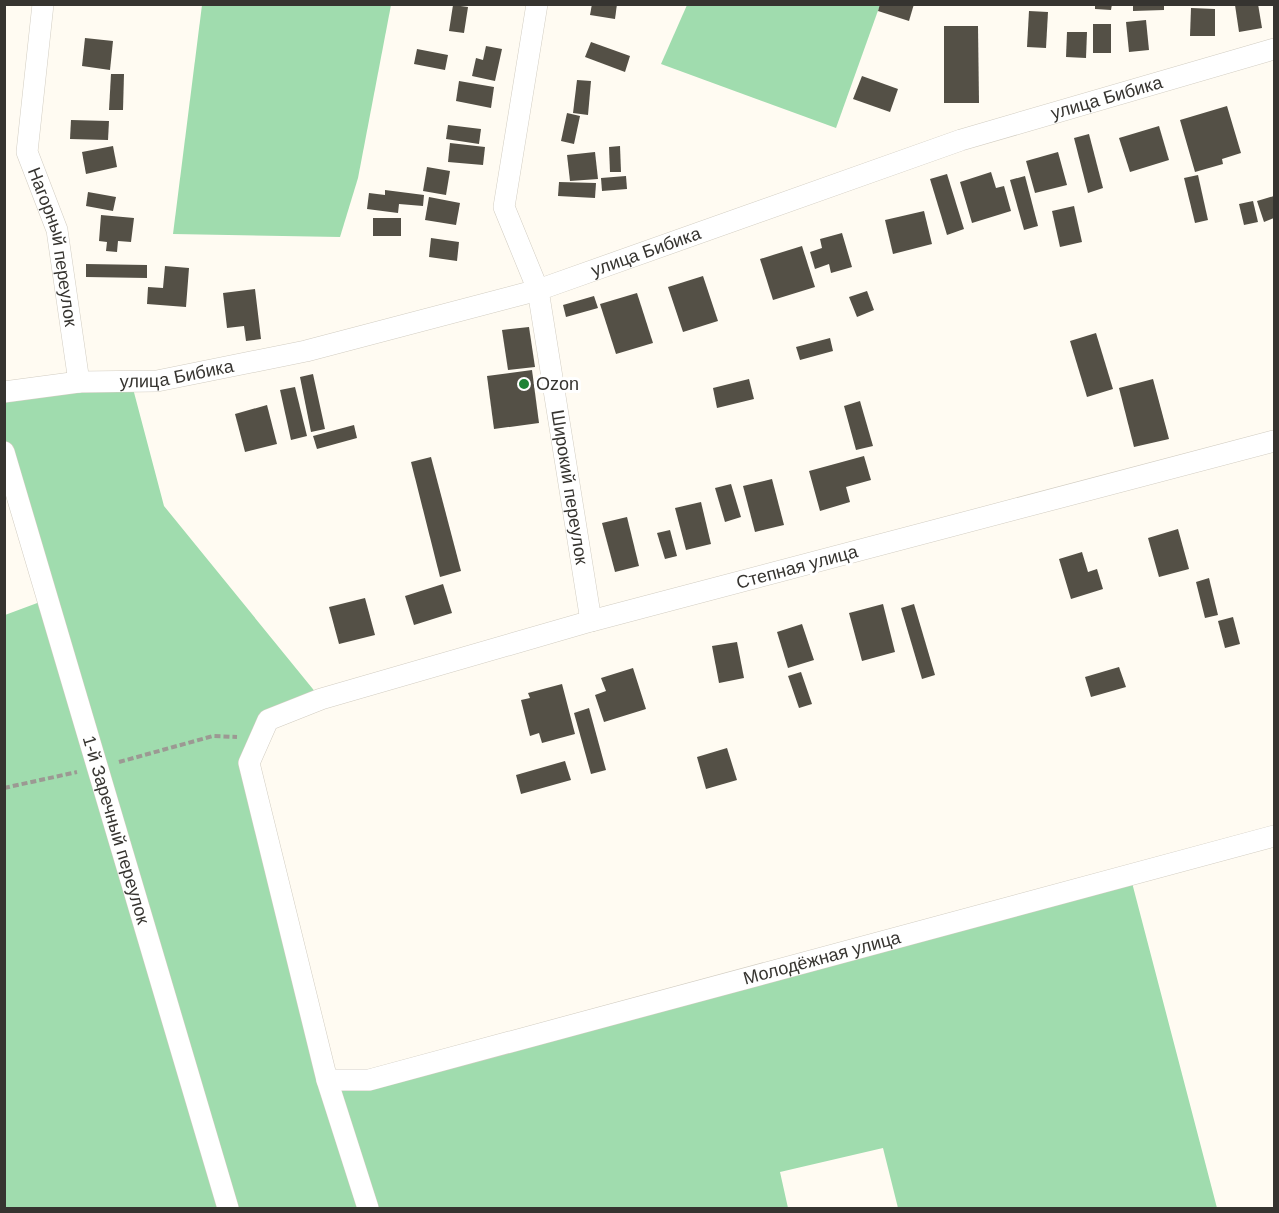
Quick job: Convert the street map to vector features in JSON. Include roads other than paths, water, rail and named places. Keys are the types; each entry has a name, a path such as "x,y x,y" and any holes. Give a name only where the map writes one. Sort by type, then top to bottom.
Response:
{"street":[{"name":"Нагорный переулок","path":"43,4 27,152 57,230 79,382"},
{"name":"Широкий переулок","path":"537,4 504,207 538,290 591,621"},
{"name":"улица Бибика","path":"4,392 79,382 157,381 306,351 538,290 961,140 1275,49"},
{"name":"Степная улица","path":"368,1209 327,1080 249,763 268,720 321,699 591,621 1275,441"},
{"name":"1-й Заречный переулок","path":"4,452 228,1209"},
{"name":"Молодёжная улица","path":"327,1080 369,1080 1275,836"}],"place":[{"name":"Ozon","path":"524,384"}]}
